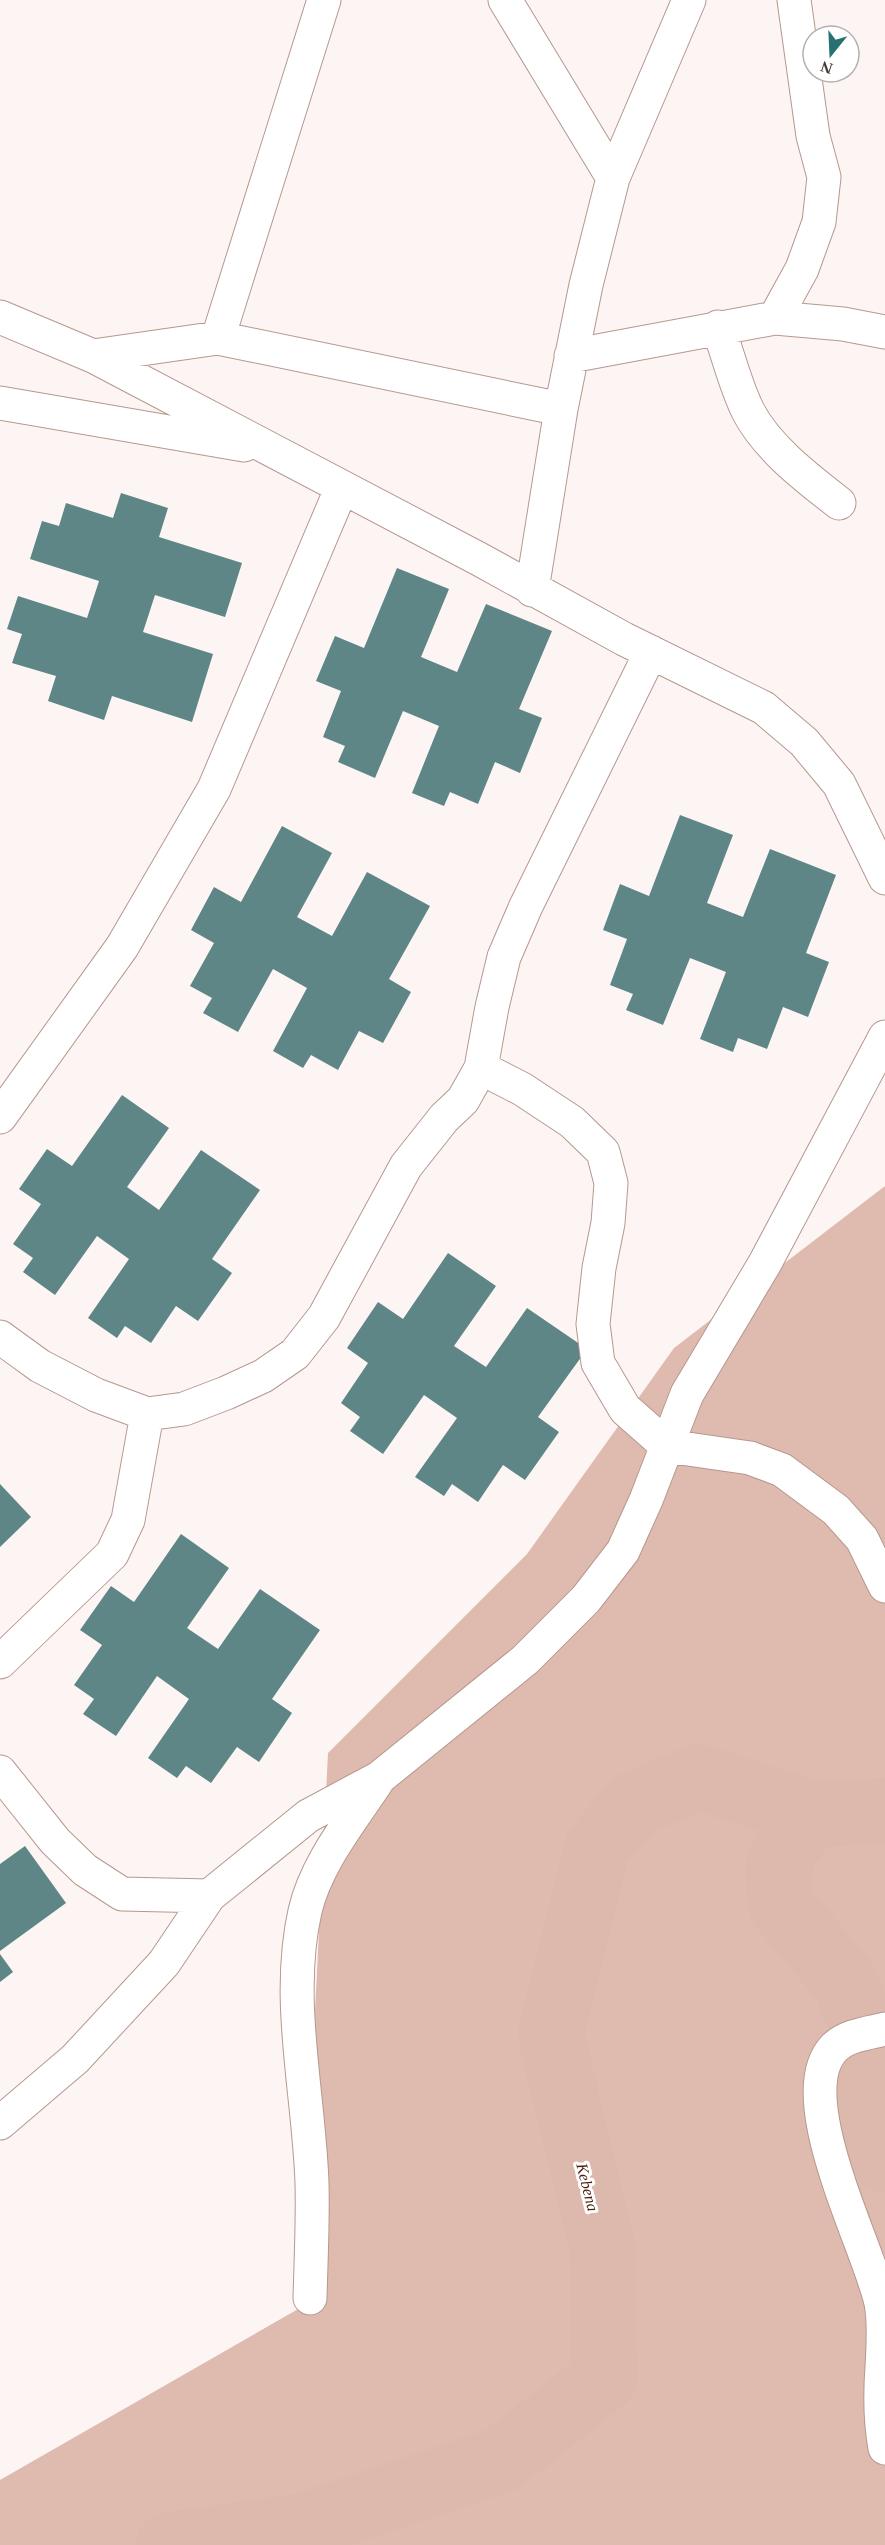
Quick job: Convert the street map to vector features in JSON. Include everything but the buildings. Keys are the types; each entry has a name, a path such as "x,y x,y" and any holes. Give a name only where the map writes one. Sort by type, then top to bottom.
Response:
{"street":[{"path":"218,338 324,0"},
{"path":"505,0 613,178"},
{"path":"532,590 561,409 586,285 613,178 689,0"},
{"path":"775,318 802,268 819,222 824,177 813,136 794,0"},
{"path":"0,317 93,356 342,486 532,590 764,708 804,742 839,784 885,878"},
{"path":"572,356 775,318 843,324 885,332"},
{"path":"718,327 748,410 760,430 805,476 839,503"},
{"path":"93,356 218,338 561,409"},
{"path":"0,403 272,450"},
{"path":"0,1117 122,947 214,789 342,486"},
{"path":"0,1337 40,1366 96,1395 147,1414 184,1409 226,1393 263,1376 295,1354 324,1317 406,1166 444,1118 463,1100 481,1068 504,957 526,906 651,652"},
{"path":"0,2123 75,2059 164,1963 209,1896 308,1816 379,1778 525,1660 586,1599 623,1551 687,1394 765,1263 885,1037"},
{"path":"481,1068 522,1089 572,1122 603,1152 611,1183 608,1223 598,1268 592,1324 598,1364 625,1409 667,1446 750,1458 782,1470 836,1510 862,1539 885,1586"},
{"path":"0,1662 112,1554 128,1521 147,1414"},
{"path":"0,1772 55,1841 77,1863 122,1894 209,1896"},
{"path":"310,2298 312,2183 299,2032 298,1953 305,1909 320,1871 379,1778"},
{"path":"885,2029 848,2039 835,2048 827,2059 819,2101 843,2202 866,2255 881,2304 884,2324 880,2395 885,2448"}],"shaded area":[{"path":"885,1186 885,2545 0,2545 0,2480 300,2308 328,1753 527,1554 674,1348"}],"waterway":[{"name":"Kebena","path":"169,2545 303,2526 501,2460 604,2379 603,2250 551,2035 598,1846 635,1804 699,1777 812,1814 885,1811"},
{"path":"812,1814 787,1846 778,1870 781,1905 845,1982 868,2038 875,2133 885,2160"}]}
